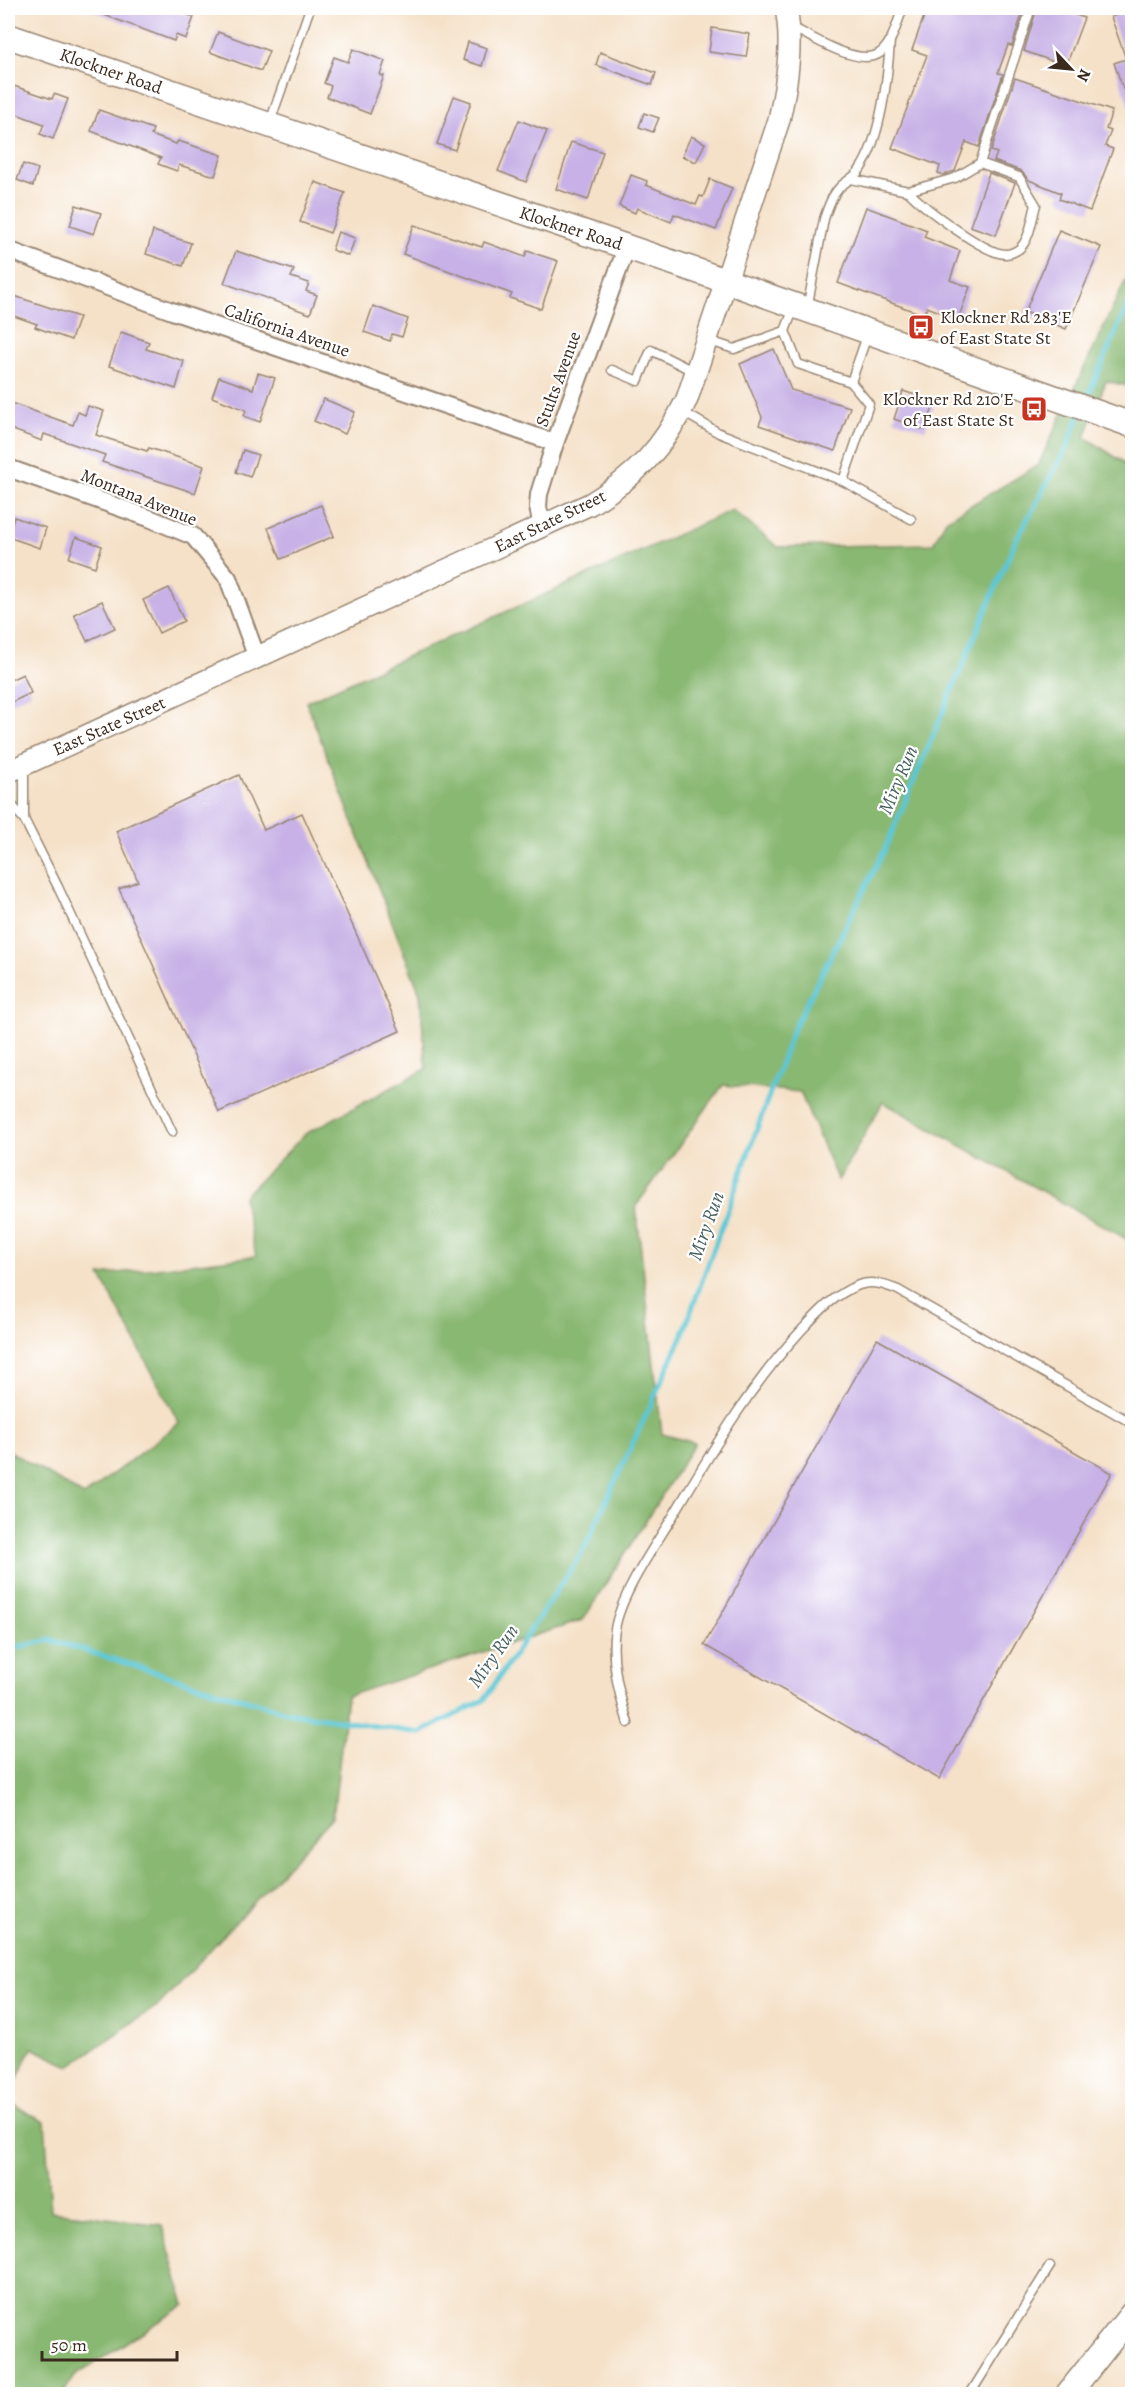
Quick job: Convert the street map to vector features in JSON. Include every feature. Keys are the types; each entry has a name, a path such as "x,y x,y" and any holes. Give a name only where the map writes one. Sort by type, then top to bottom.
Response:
{"main road":[{"name":"Klockner Road","path":"8,36 627,246 1124,421"},
{"path":"1068,2394 1132,2314"}],"street":[{"name":"East State Street","path":"16,768 590,504 618,488 639,469 658,448 681,411 696,373 779,120 787,83 789,45 787,16"},
{"name":"Stults Avenue","path":"542,527 538,507 539,494 555,443 627,246"},
{"name":"California Avenue","path":"8,250 172,310 555,443"},
{"name":"Montana Avenue","path":"8,468 193,536 228,578 257,658"}],"lane":[{"path":"269,126 310,8"},
{"path":"787,16 852,56 867,57 879,54 890,40 903,8"},
{"path":"851,179 908,191 955,177 980,163 1031,8"},
{"path":"706,340 734,349 784,331 801,307 824,219 836,193 859,170 867,155 888,79 890,40"},
{"path":"908,191 923,206 980,244 1007,255 1023,245 1036,205 1019,177 980,163"},
{"path":"784,331 798,364 851,382 869,404 843,481"},
{"path":"851,382 868,331"},
{"path":"612,370 638,381 651,350 696,373"},
{"path":"681,411 719,433 843,481 911,519"},
{"path":"16,768 24,819"},
{"path":"8,801 24,819 172,1132"},
{"path":"627,1724 615,1662 615,1629 624,1603 739,1407 784,1349 837,1296 859,1285 876,1282 898,1290 1132,1423"},
{"path":"970,2394 1050,2266"},
{"path":"1100,2394 1132,2393"}],"green space":[{"path":"1132,267 1132,387 1106,381 1085,437 1132,468 1132,1242 883,1102 838,1181 800,1092 723,1085 636,1206 662,1434 695,1443 583,1620 347,1696 333,1817 160,2004 69,2066 32,2048 8,2098 8,1450 84,1496 179,1423 100,1275 256,1256 243,1197 305,1134 426,1069 420,994 306,702 732,510 778,547 933,544 946,520 1038,465"},
{"path":"8,2102 45,2122 51,2211 162,2225 185,2305 74,2376 63,2394 8,2394"}],"building":[{"path":"88,8 168,8 194,17 186,39 176,35 174,41"},
{"path":"927,8 1024,8 1012,46 1008,45 998,73 1003,74 979,147 966,142 955,171 943,175 938,173 940,166 892,148 927,55 912,50"},
{"path":"1037,8 1056,8 1084,18 1066,66 1024,51"},
{"path":"1132,9 1132,109 1130,109 1114,63 1126,59 1111,17"},
{"path":"712,28 750,34 746,57 709,52"},
{"path":"218,32 269,51 261,71 210,52"},
{"path":"468,42 487,48 482,66 463,60"},
{"path":"353,49 385,61 380,75 384,76 370,114 327,97 331,86 324,83 334,57 348,62"},
{"path":"600,52 656,73 652,85 596,65"},
{"path":"1015,78 1112,111 1106,129 1111,131 1105,146 1113,149 1090,211 1059,199 1061,193 1029,180 1021,171 994,161 997,153 991,151"},
{"path":"8,84 52,99 54,94 68,99 53,139 40,134 44,124 8,111"},
{"path":"454,96 471,102 455,150 437,144"},
{"path":"99,110 153,129 151,135 176,144 178,141 222,155 215,176 179,165 177,171 158,164 161,158 91,131"},
{"path":"644,113 659,118 653,132 639,127"},
{"path":"519,120 547,131 526,182 498,171"},
{"path":"691,136 705,143 696,162 682,156"},
{"path":"571,142 603,152 588,200 556,189"},
{"path":"23,164 38,169 33,186 17,180"},
{"path":"989,173 1015,183 996,235 970,226"},
{"path":"631,175 647,181 646,185 696,205 700,196 703,197 710,179 732,188 716,230 674,214 671,222 637,208 635,213 619,206"},
{"path":"315,182 345,193 330,233 300,222"},
{"path":"76,205 101,213 94,234 70,226"},
{"path":"866,207 927,230 924,237 960,251 950,280 970,287 958,319 927,307 924,315 838,283"},
{"path":"414,225 482,247 484,242 525,257 527,251 558,261 541,309 510,298 512,294 403,254"},
{"path":"1059,230 1101,247 1066,329 1025,312"},
{"path":"153,231 191,243 183,266 146,254"},
{"path":"338,232 355,238 349,256 332,250"},
{"path":"236,251 294,270 291,277 309,283 306,291 317,295 310,314 224,283"},
{"path":"8,294 79,317 71,340 35,327 37,324 8,314"},
{"path":"373,306 408,319 402,337 392,334 390,341 364,332"},
{"path":"121,332 149,342 146,349 184,361 176,389 109,366"},
{"path":"774,349 791,390 850,407 835,451 759,425 762,417 740,364"},
{"path":"258,373 275,378 260,422 244,416 246,410 212,397 219,377 253,389"},
{"path":"903,391 935,402 925,430 894,419"},
{"path":"324,399 355,412 345,434 314,421"},
{"path":"8,402 73,425 78,412 85,415 88,406 104,411 96,435 147,451 149,448 204,466 195,493 102,462 105,455 44,434 42,441 8,428"},
{"path":"243,450 258,455 250,477 236,472"},
{"path":"321,505 334,536 281,559 268,528"},
{"path":"14,517 46,528 40,548 8,537"},
{"path":"76,537 102,546 95,567 69,558"},
{"path":"169,588 184,621 159,633 143,600"},
{"path":"102,601 115,628 87,641 74,614"},
{"path":"23,674 31,693 8,704 8,681"},
{"path":"239,775 264,830 302,813 400,1031 219,1112 119,889 138,881 116,831"},
{"path":"877,1339 1112,1473 939,1779 704,1645"}],"waterway":[{"name":"Miry Run","path":"1085,403 1132,295"},
{"name":"Miry Run","path":"8,1649 51,1640 286,1712 420,1733 484,1700 583,1551 681,1339 792,1032 885,849 1015,542 1068,445 1080,414"}],"place":[{"name":"Klockner Rd 283'E of East State St","path":"921,327"},
{"name":"Klockner Rd 210'E of East State St","path":"1034,409"}]}
